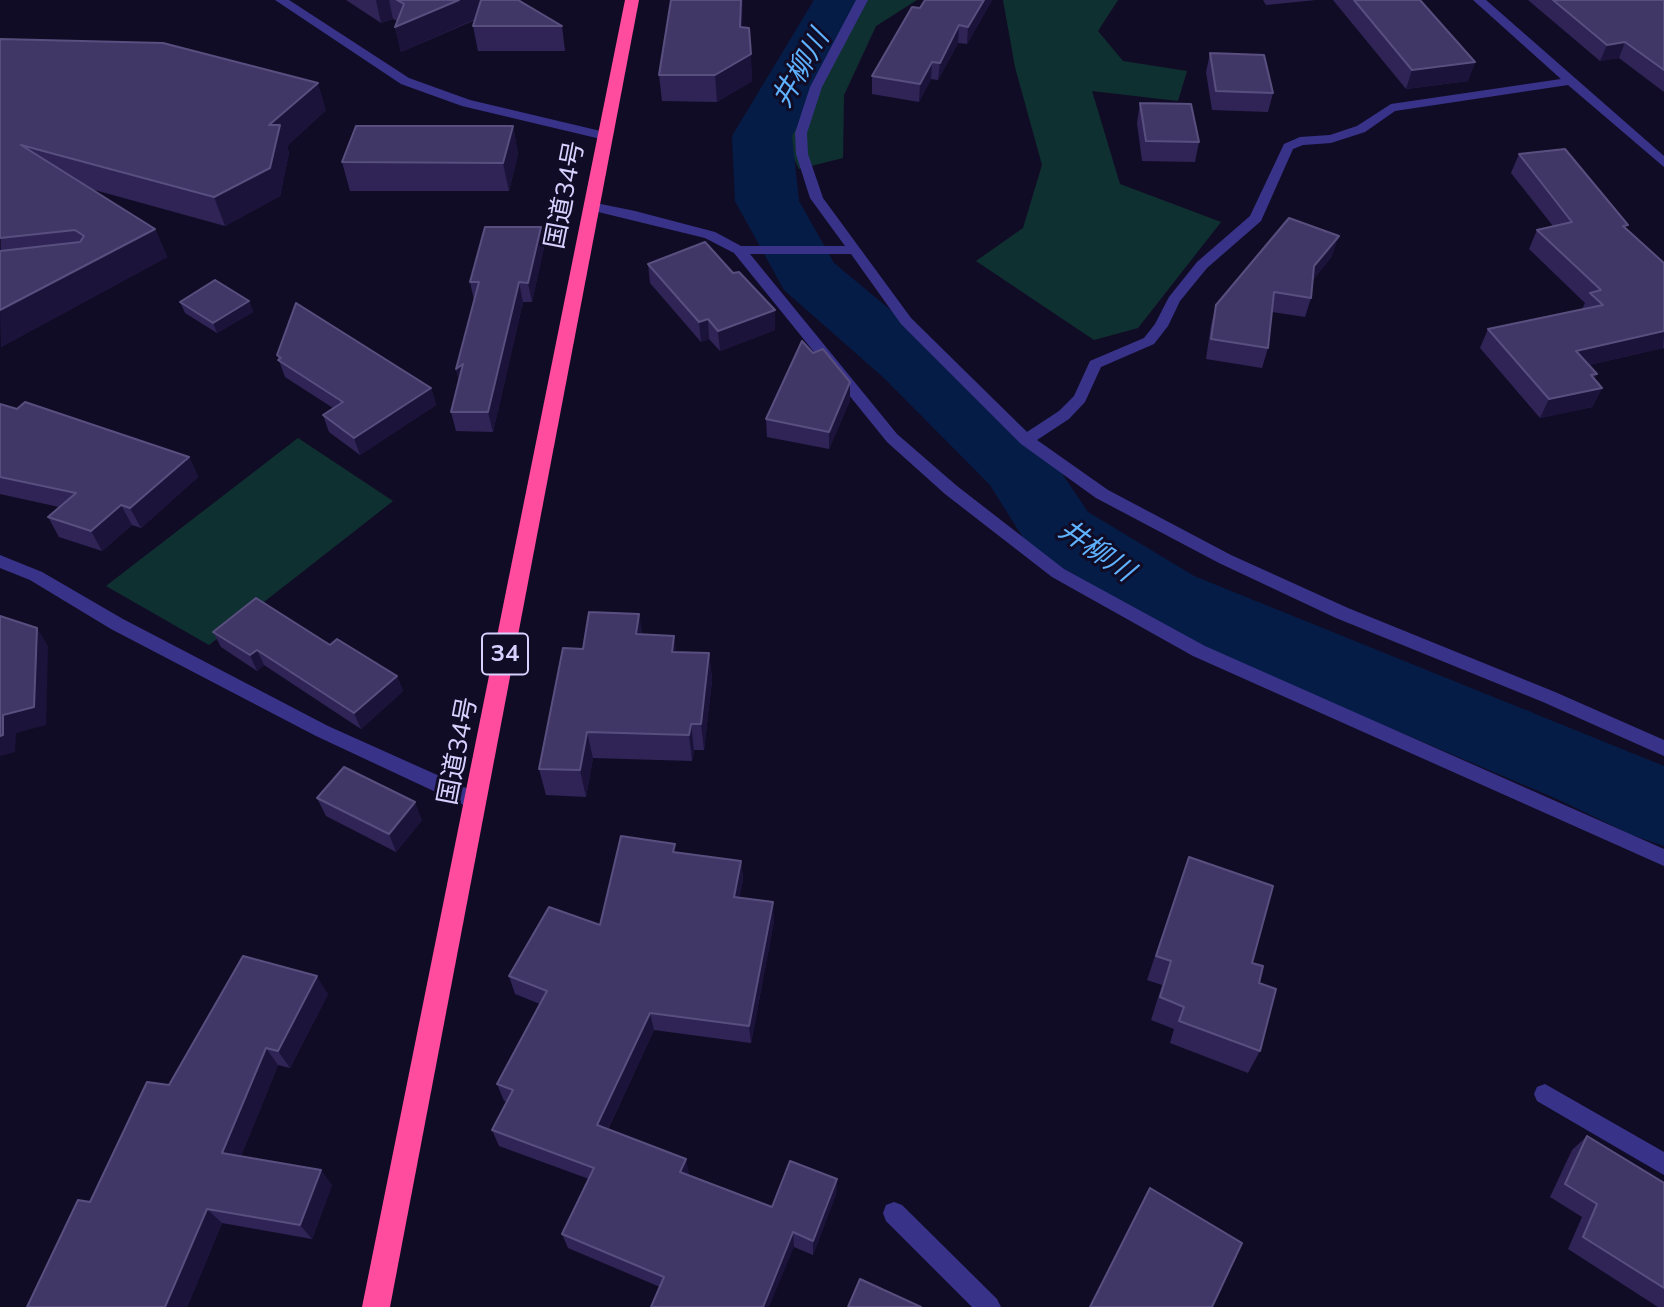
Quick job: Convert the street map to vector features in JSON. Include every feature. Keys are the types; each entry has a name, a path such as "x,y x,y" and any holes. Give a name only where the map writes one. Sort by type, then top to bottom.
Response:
{"highway":[{"name":"国道34号","path":"376,1307 632,0"}],"street":[{"path":"281,0 405,80 466,103 605,135"},
{"path":"862,0 816,88 801,133 803,153 817,198 906,321 1026,440 1102,494 1225,559 1342,613 1549,697 1664,748"},
{"path":"1479,0 1664,163"},
{"path":"1026,440 1064,415 1080,398 1095,364 1149,341 1161,326 1174,300 1202,265 1256,218 1287,147 1300,141 1331,139 1361,129 1391,108 1571,81"},
{"path":"591,206 710,235 739,250 892,438 951,490 1058,573 1199,651 1664,858"},
{"path":"739,250 856,250"},
{"path":"0,561 36,576 117,624 322,731 477,802"},
{"path":"1545,1094 1664,1164"},
{"path":"894,1213 989,1307"}],"green space":[{"path":"855,0 917,0 876,26 844,95 843,158 799,169 784,138"},
{"path":"1003,0 1118,0 1098,31 1123,61 1187,71 1178,101 1092,91 1120,184 1221,222 1138,328 1094,340 976,261 1023,228 1042,165 1015,67"},
{"path":"298,438 393,501 209,645 106,586"}],"water":[{"path":"1524,709 1664,772 1664,837 1510,765"}],"building":[{"path":"397,0 459,0 395,27 404,4"},
{"path":"481,0 518,0 562,26 473,26"},
{"path":"671,0 741,0 740,27 749,28 751,54 715,75 659,75"},
{"path":"925,0 984,0 968,27 959,25 940,63 932,62 920,84 872,76 912,7 920,8"},
{"path":"1354,0 1420,0 1475,62 1412,70"},
{"path":"1553,0 1664,0 1664,70 1625,42 1607,45"},
{"path":"0,39 163,43 318,83 269,125 280,125 270,168 214,197 21,145 155,229 0,310 0,251 80,242 84,236 75,230 0,238"},
{"path":"1210,53 1264,55 1273,93 1216,91"},
{"path":"1140,103 1191,104 1199,142 1146,141"},
{"path":"356,126 513,126 503,163 342,162"},
{"path":"1565,149 1628,225 1623,226 1664,263 1664,331 1576,351 1597,374 1591,375 1602,388 1549,399 1488,329 1603,305 1590,293 1601,290 1537,230 1572,222 1519,154"},
{"path":"1289,218 1339,236 1314,266 1311,298 1274,292 1268,348 1211,339 1216,305"},
{"path":"485,227 541,227 528,283 519,282 488,412 451,412 463,364 456,369 479,282 470,282"},
{"path":"705,242 733,273 739,272 775,310 718,331 708,319 699,322 648,264"},
{"path":"215,280 249,301 213,323 180,302"},
{"path":"296,303 431,388 354,438 323,415 343,402 278,360 281,358 277,355"},
{"path":"802,341 813,353 823,349 850,382 829,432 766,419"},
{"path":"25,402 189,457 130,508 121,505 91,531 48,517 76,493 0,477 0,404 17,409"},
{"path":"256,598 330,645 337,639 397,676 354,713 257,650 250,655 213,632"},
{"path":"589,612 639,614 636,634 674,636 672,652 709,653 701,724 691,724 689,735 587,732 580,770 539,769 563,648 583,649"},
{"path":"0,616 37,628 34,707 3,715 3,735 0,736"},
{"path":"344,767 415,802 389,834 317,798"},
{"path":"621,836 675,844 673,852 741,861 734,897 773,902 749,1026 650,1013 597,1125 686,1159 680,1172 772,1207 790,1161 837,1179 813,1241 793,1232 763,1307 651,1307 664,1277 562,1234 594,1168 492,1130 513,1090 497,1084 547,991 509,976 549,907 600,925"},
{"path":"1189,857 1273,886 1252,963 1263,966 1259,983 1276,989 1260,1051 1179,1021 1184,1007 1160,997 1171,961 1156,956"},
{"path":"243,956 317,976 278,1051 266,1048 222,1153 321,1170 300,1225 207,1209 165,1307 27,1307 78,1200 90,1202 147,1082 169,1085"},
{"path":"1587,1136 1664,1183 1664,1288 1583,1237 1597,1204 1565,1184"},
{"path":"1150,1188 1242,1243 1212,1307 1090,1307"},
{"path":"860,1279 921,1307 848,1307"}],"waterway":[{"name":"井柳川","path":"841,0 762,136 767,201 808,275 909,362 1017,466 1060,532 1165,598 1589,773 1664,808"}]}
